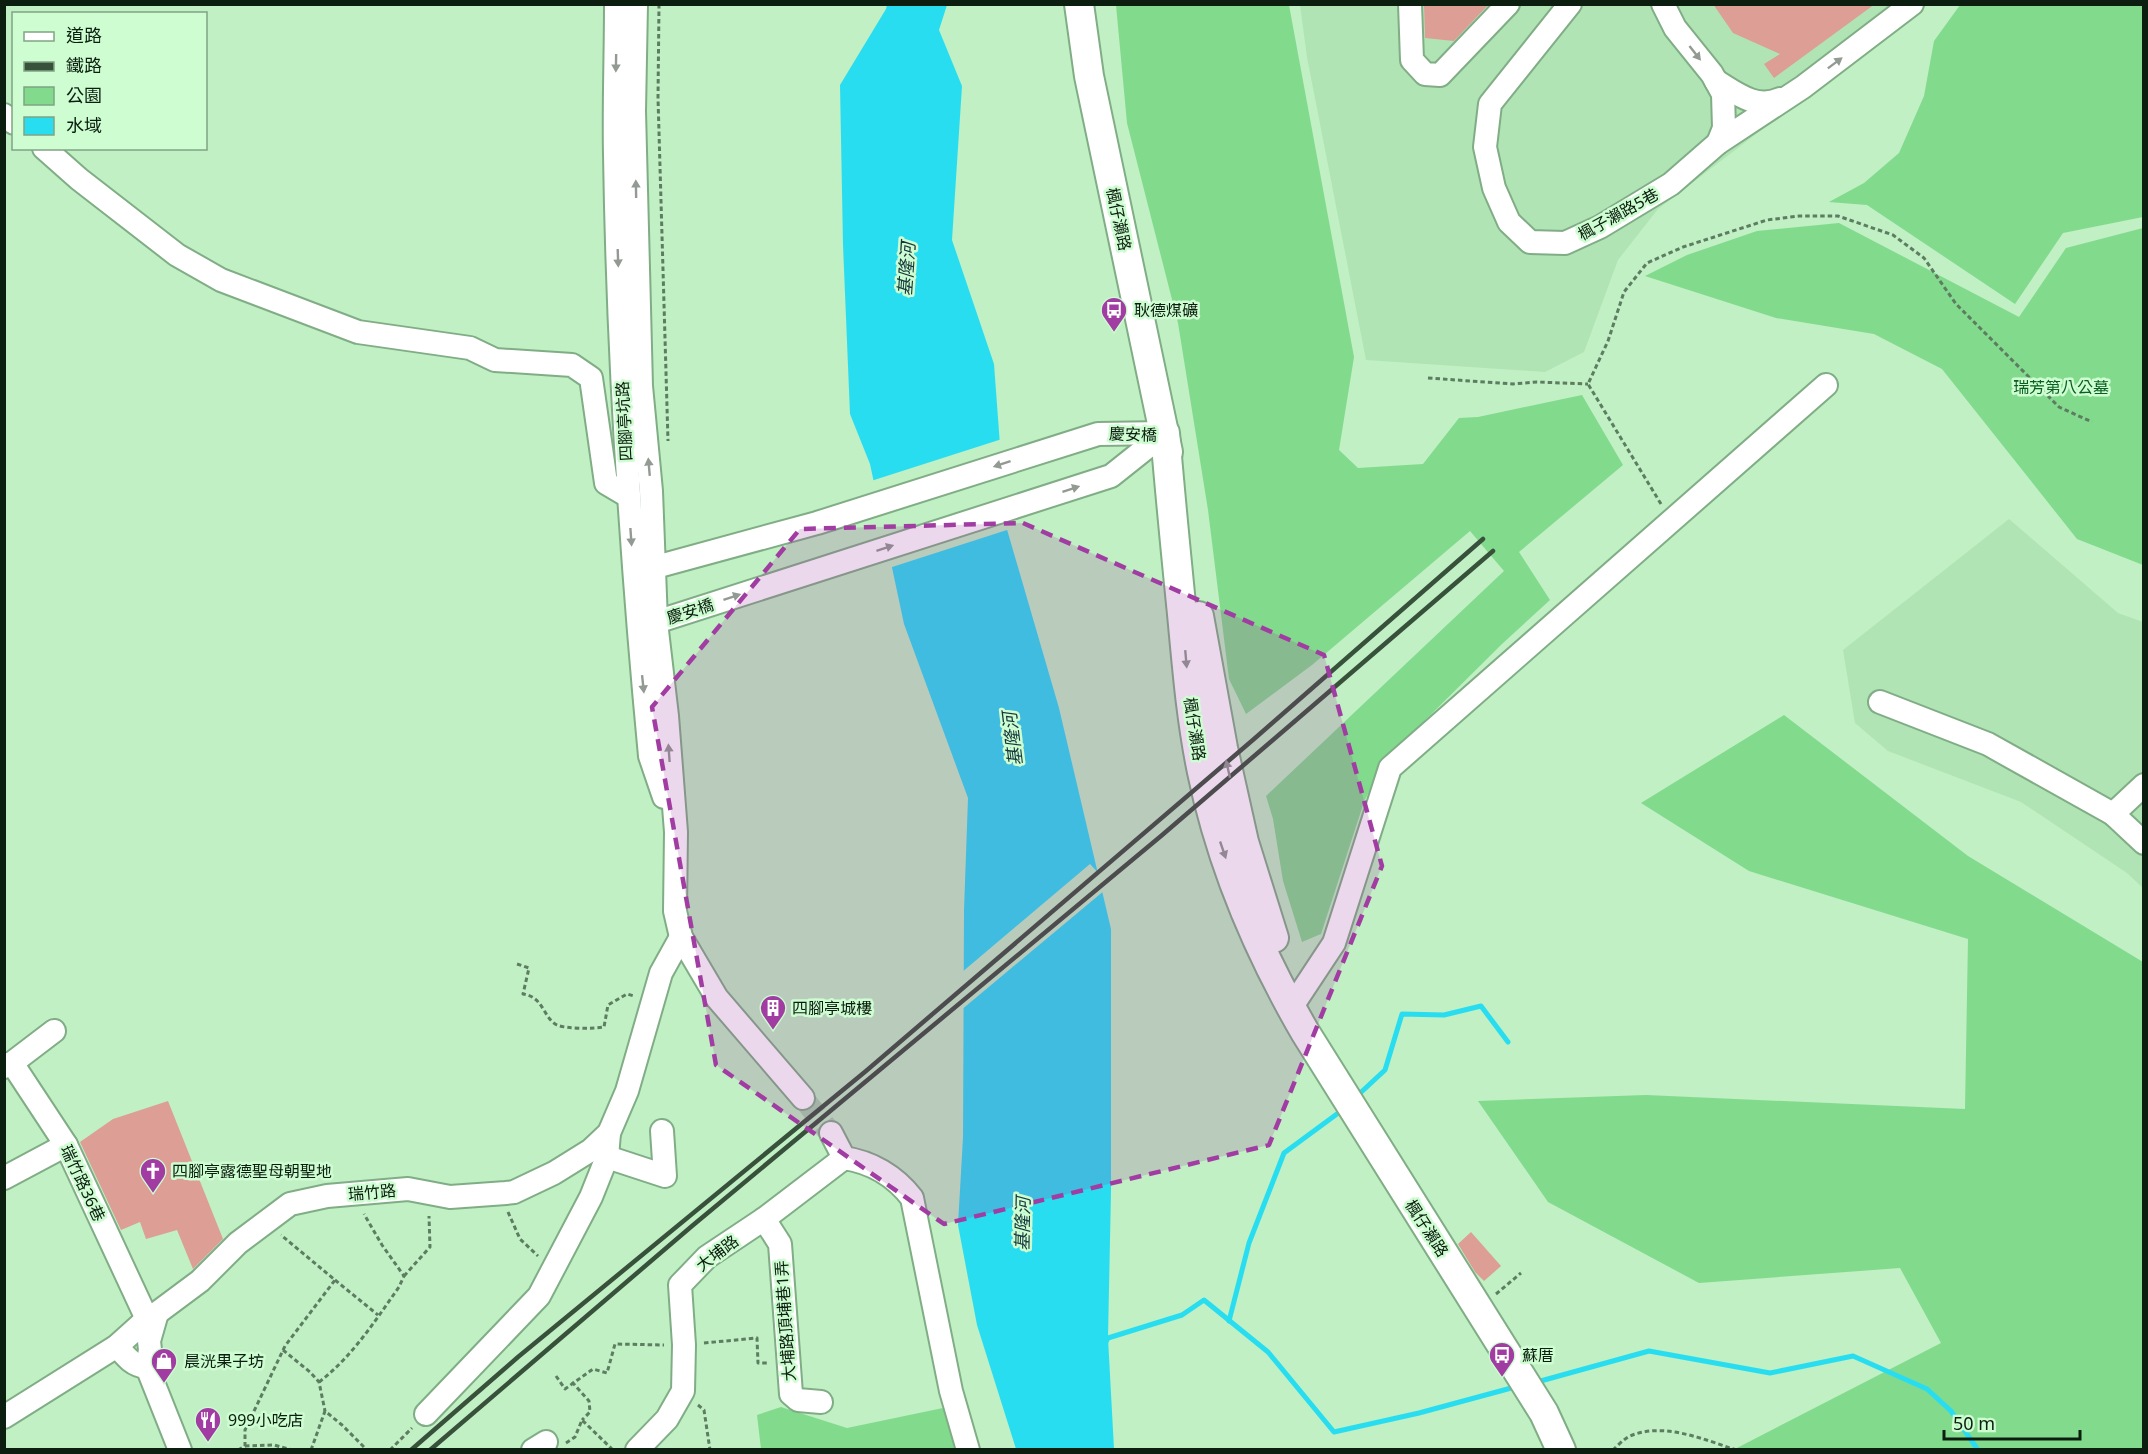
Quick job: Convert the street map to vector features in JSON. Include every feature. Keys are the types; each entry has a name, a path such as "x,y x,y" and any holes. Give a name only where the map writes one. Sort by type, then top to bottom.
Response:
{"main road":[{"name":"楓仔瀨路","path":"1079,4 1089,76 1165,433 1226,760 1244,842 1274,938 1291,1008 1400,1187 1544,1413 1561,1449"}],"street":[{"name":"四腳亭坑路","path":"616,4 615,153 620,343 628,496 643,571 647,624 667,716 676,832 675,911 681,937"},
{"name":"四腳亭坑路","path":"636,4 634,111 641,386 651,491 643,571"},
{"path":"1410,4 1412,60 1425,74 1440,75 1508,4"},
{"name":"楓子瀨路5巷","path":"1570,4 1490,104 1485,147 1494,188 1509,222 1530,242 1565,243 1600,227 1671,184 1718,143 1803,87"},
{"path":"1663,4 1675,28 1716,81 1723,94 1724,128 1718,143"},
{"path":"1716,81 1752,102 1774,101 1803,87 1912,4"},
{"path":"46,150 79,179 177,255 221,280 358,332 470,348 495,360 572,365 591,378 606,483 628,496"},
{"path":"1291,1008 1334,943 1390,768 1826,385"},
{"name":"慶安橋","path":"643,571 817,523 1098,434 1165,433"},
{"name":"慶安橋","path":"647,624 1111,476 1165,433"},
{"path":"1880,702 1988,744 2113,814 2144,843"},
{"path":"2113,814 2144,785"},
{"path":"681,937 717,998 803,1098"},
{"name":"瑞竹路","path":"426,1414 539,1296 591,1197 607,1157 609,1133 627,1091 661,973 681,937"},
{"path":"8,1065 54,1031"},
{"name":"瑞竹路36巷","path":"8,1065 66,1145 152,1316"},
{"path":"607,1157 665,1176 662,1131"},
{"name":"瑞竹路","path":"4,1417 117,1346 152,1316 200,1281 238,1243 290,1204 327,1196 408,1190 450,1197 514,1192 554,1173 591,1150 609,1133"},
{"path":"831,1133 844,1158 860,1160 884,1172 902,1184 912,1198 951,1391 968,1449"},
{"path":"4,1178 66,1145"},
{"name":"大埔路","path":"637,1449 667,1419 683,1392 684,1344 680,1285 707,1257 764,1220 844,1158"},
{"name":"大埔路頂埔巷1弄","path":"764,1220 780,1244 790,1394 798,1400 821,1402"},
{"path":"152,1316 147,1367 180,1449"},
{"path":"117,1346 130,1361 147,1367"}],"path":[{"path":"659,4 658,98 668,444"},
{"path":"1588,384 1608,340 1624,292 1647,263 1683,247 1767,220 1799,216 1838,216 1893,235 1924,258 1956,304 2059,407 2092,422"},
{"path":"1428,378 1513,384 1537,382 1588,384"},
{"path":"1588,384 1671,521"},
{"path":"517,964 529,968 524,994 528,994 544,1007 548,1017 558,1025 592,1029 604,1027 608,1005 627,994 639,998 650,1012"},
{"path":"506,1193 508,1215 520,1239 535,1254 555,1264"},
{"path":"352,1194 382,1245 404,1276"},
{"path":"319,1382 338,1368 379,1316 404,1276 430,1248 429,1216"},
{"path":"265,1222 379,1316"},
{"path":"1478,1308 1521,1273"},
{"path":"245,1446 245,1430 283,1350 335,1280"},
{"path":"555,1376 565,1389 593,1369 607,1372 615,1344 670,1345 757,1338 758,1363 789,1363"},
{"path":"283,1350 319,1382 325,1411 311,1449"},
{"path":"546,1447 575,1437 582,1420 590,1412 589,1401 572,1382"},
{"path":"683,1392 704,1410 710,1449"},
{"path":"325,1411 367,1449"},
{"path":"390,1449 426,1414"},
{"path":"582,1420 613,1449"},
{"path":"1613,1449 1628,1438 1653,1431 1685,1435 1736,1449"},
{"path":"238,1449 245,1446 274,1445 292,1449"}],"highlighted area":[{"path":"1023,523 1324,655 1382,866 1269,1145 944,1224 716,1065 652,707 800,529"}],"shaded area":[{"path":"1300,5 1925,5 1658,209 1618,260 1584,352 1545,372 1366,360 1307,57"},
{"path":"2009,519 2118,613 2143,622 2143,888 2127,873 2021,802 1888,751 1855,723 1843,650"}],"green space":[{"path":"1116,5 1289,5 1354,357 1339,450 1358,468 1423,464 1459,418 1478,417 1582,395 1623,465 1519,552 1550,600 1502,644 1385,760 1364,802 1321,934 1302,942 1283,881 1273,819 1266,796 1504,571 1470,531 1312,665 1246,714 1229,679 1208,510 1178,323 1127,123"},
{"path":"1960,5 2143,5 2143,217 2063,233 2015,304 1867,205 1829,202 1864,183 1899,153 1924,96 1934,41"},
{"name":"瑞芳第八公墓","path":"1839,223 2019,317 2066,248 2143,228 2143,565 2077,539 1942,369 1874,334 1776,318 1645,276 1687,255 1757,231"},
{"path":"1784,715 1968,856 2143,962 2143,1449 1735,1449 1941,1343 1900,1268 1699,1283 1548,1202 1478,1101 1646,1095 1965,1109 1968,939 1749,871 1641,803"},
{"path":"781,1407 847,1428 943,1408 955,1449 761,1449 757,1415"}],"water":[{"name":"基隆河","path":"887,5 947,5 939,30 962,86 952,240 994,364 1006,526 1059,708 1111,929 1111,1191 1108,1338 1114,1449 1016,1449 977,1325 958,1225 963,1137 964,910 968,798 904,624 870,464 850,414 843,245 840,85"}],"pier":[{"path":"1002,439 1010,529 889,568 871,481"},
{"path":"1090,864 1102,877 1105,890 960,1011 961,973"}],"building":[{"path":"1424,4 1489,4 1454,41 1425,38"},
{"path":"1713,4 1875,4 1774,78 1764,64 1780,54 1733,33"},
{"name":"四腳亭露德聖母朝聖地","path":"168,1101 223,1239 193,1269 177,1230 146,1239 140,1222 121,1230 80,1142 113,1119"},
{"path":"1471,1232 1501,1266 1484,1281 1475,1272 1458,1244"}],"waterway":[{"path":"1357,1096 1385,1070 1402,1014 1444,1015 1481,1006 1508,1042"},
{"path":"1229,1321 1249,1243 1284,1153 1341,1111"},
{"path":"1106,1342 1108,1338 1182,1315 1204,1300 1268,1352 1334,1432 1419,1413 1515,1387"},
{"path":"1537,1382 1649,1351 1770,1373 1853,1356 1927,1389 1951,1411 1978,1450"}],"tunnel":[{"path":"803,1098 831,1133"}],"railway":[{"path":"411,1450 518,1357 866,1071 1254,739 1483,539"},
{"path":"430,1450 692,1226 1161,836 1493,551"}],"place":[{"name":"耿德煤礦","path":"1114,333"},
{"name":"四腳亭城樓","path":"773,1031"},
{"name":"四腳亭露德聖母朝聖地","path":"153,1194"},
{"name":"蘇厝","path":"1502,1378"},
{"name":"晨洸果子坊","path":"164,1384"},
{"name":"999小吃店","path":"208,1443"}]}
